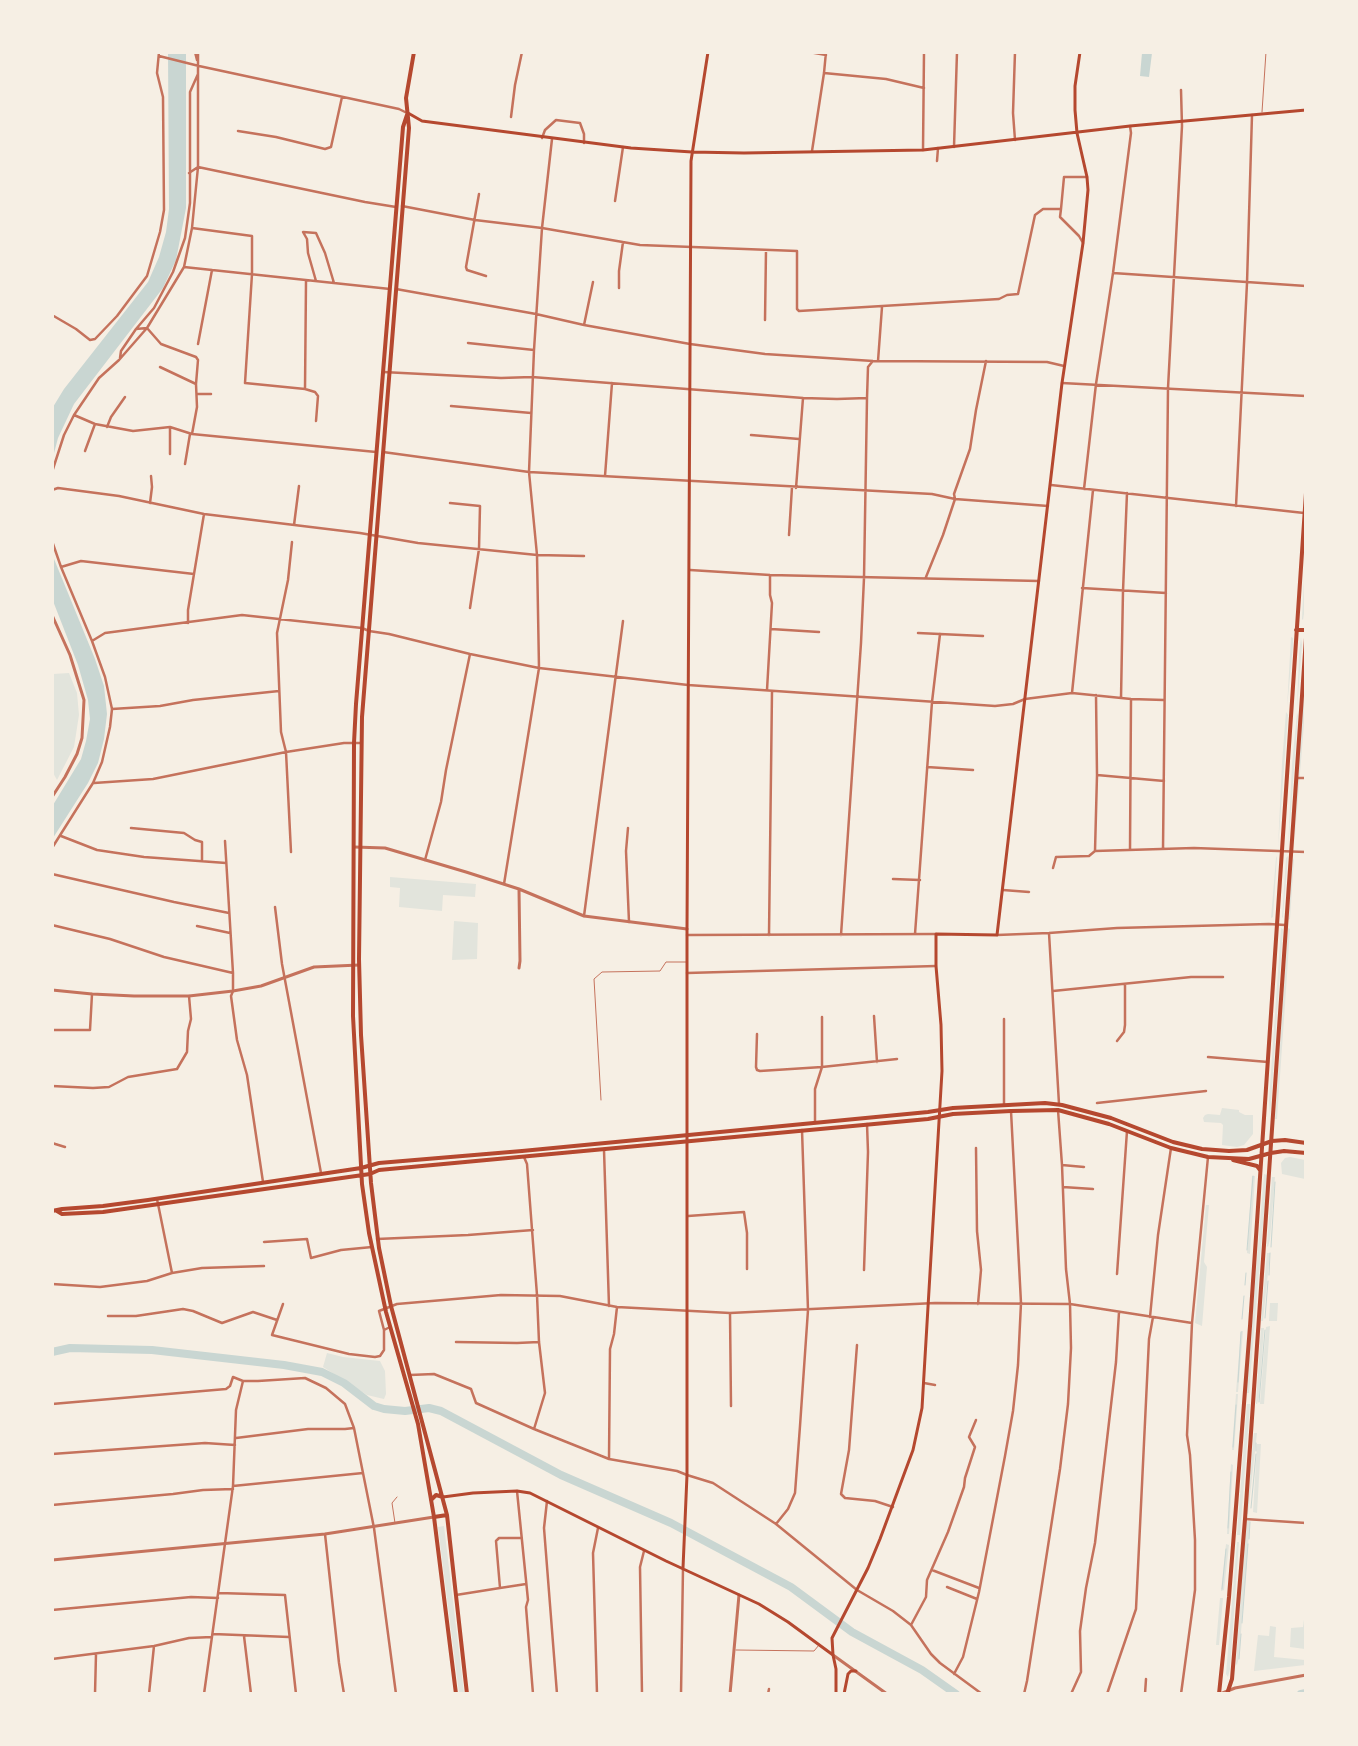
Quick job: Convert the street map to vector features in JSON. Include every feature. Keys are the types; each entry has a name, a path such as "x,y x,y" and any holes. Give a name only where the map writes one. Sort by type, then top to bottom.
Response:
{"main road":[{"path":"413,1397 410,1375 391,1306 377,1238 369,1166 359,965 361,743 409,128 406,98 414,52"},
{"path":"683,1568 686,1510 686,1135 692,152 708,52"},
{"path":"836,1694 836,1669 832,1642 835,1630 868,1568 893,1507 915,1444 922,1408 940,1116 941,1025 936,966 936,934 997,935 1064,366 1083,243 1088,190 1087,177 1076,133 1075,86 1080,52"},
{"path":"408,113 422,121 542,138 623,148 692,152 922,150 1130,126 1306,110"},
{"path":"408,113 403,127 396,207 354,743 353,965 355,1064 361,1168 372,1246 390,1327 413,1397 447,1515 468,1694"},
{"path":"1220,1694 1261,1173 1306,493"},
{"path":"1296,630 1306,630"},
{"path":"1228,1692 1232,1679 1245,1519 1306,638"},
{"path":"55,1211 157,1199 361,1168 379,1163 522,1151 940,1110 1004,1106 1059,1105 1101,1115 1173,1142 1202,1149 1247,1150 1263,1143 1285,1140 1306,1143"},
{"path":"55,1211 62,1214 103,1212 370,1174 379,1170 524,1158 953,1114 1011,1111 1058,1110 1091,1118 1171,1148 1208,1157 1249,1159 1284,1151 1306,1153"},
{"path":"1228,1159 1257,1166 1261,1173"},
{"path":"1244,1398 1253,1399"},
{"path":"420,1424 434,1517 456,1694"},
{"path":"431,1500 436,1495 443,1497 473,1493 517,1491 530,1493 644,1551 772,1612 833,1655"},
{"path":"434,1517 447,1515"},
{"path":"844,1694 848,1674 851,1671 856,1671"}],"street":[{"path":"52,472 64,435 74,416 99,378 119,360 147,328 184,267 192,228 198,167 199,66 197,52"},
{"path":"511,117 522,52"},
{"path":"809,52 826,54 812,151"},
{"path":"922,150 924,52"},
{"path":"954,147 957,52"},
{"path":"1014,52 1013,113 1015,140"},
{"path":"52,315 90,340 95,339 117,316 147,276 160,232 164,210 163,97 157,73 159,54 163,57 192,65 399,109 408,113"},
{"path":"119,360 121,351 154,308 173,272 185,238 190,203 190,92 199,73"},
{"path":"824,73 886,79 924,88"},
{"path":"1163,849 1168,388 1182,90"},
{"path":"238,131 276,137 326,149 331,147 342,97"},
{"path":"1236,506 1240,392 1247,283 1252,114"},
{"path":"542,138 545,130 556,120 580,123 584,134 584,143"},
{"path":"1084,489 1096,384 1113,273 1131,133 1130,126"},
{"path":"504,884 539,668 536,555 529,472 536,314 542,228 552,139"},
{"path":"615,201 623,148"},
{"path":"937,161 938,148"},
{"path":"190,173 198,167 396,207"},
{"path":"1083,243 1079,236 1060,217 1064,177 1087,177"},
{"path":"479,194 466,268 486,276"},
{"path":"402,206 475,220 542,228 640,244 797,251 798,310 999,299 1007,295 1018,294 1035,215 1043,209 1061,209"},
{"path":"192,228 252,236 252,274 245,383 305,388 316,392 318,396 316,421"},
{"path":"316,281 303,232 316,233 325,253 334,284"},
{"path":"619,288 623,242"},
{"path":"764,320 766,250"},
{"path":"173,272 184,267 390,289"},
{"path":"198,344 212,270"},
{"path":"1113,273 1306,286"},
{"path":"305,388 306,280"},
{"path":"584,325 592,282"},
{"path":"396,289 690,344 765,354 873,361 1047,362 1064,366"},
{"path":"878,361 882,306"},
{"path":"136,329 147,328"},
{"path":"147,328 161,344 196,357 198,360 197,407 185,464"},
{"path":"468,343 534,350"},
{"path":"841,935 864,578 864,491 868,367 873,361"},
{"path":"926,578 955,499 954,494 970,449 986,361"},
{"path":"160,367 196,384"},
{"path":"383,372 500,378 532,377 803,398 867,398"},
{"path":"605,476 612,383"},
{"path":"1062,383 1306,396"},
{"path":"196,394 211,394"},
{"path":"107,427 111,417 125,397"},
{"path":"796,488 803,398"},
{"path":"451,406 531,413"},
{"path":"74,416 95,424 133,431 170,427 191,434 376,452"},
{"path":"85,450 95,424"},
{"path":"170,427 170,454"},
{"path":"751,435 800,439"},
{"path":"383,452 529,472 932,494 955,499 1048,506"},
{"path":"150,503 151,476"},
{"path":"1051,485 1304,513"},
{"path":"294,526 299,486"},
{"path":"789,534 792,487"},
{"path":"52,490 58,488 118,496 204,514 418,543 536,555 584,556"},
{"path":"1072,693 1093,490"},
{"path":"1121,698 1126,493"},
{"path":"450,503 480,506 479,549 470,608"},
{"path":"188,623 188,610 204,514"},
{"path":"52,541 105,677 112,709 102,762 93,783 52,848"},
{"path":"291,852 286,752 281,732 277,633 288,580 292,542"},
{"path":"61,567 81,561 194,574"},
{"path":"690,570 864,578 1040,581"},
{"path":"767,690 772,603 770,575"},
{"path":"1082,588 1166,593"},
{"path":"52,615 70,655 84,700 82,738 77,754 52,796"},
{"path":"92,641 105,633 242,615 362,628 470,654 539,668 688,685 995,706 1013,704 1025,699 1072,693 1164,700"},
{"path":"584,916 623,621"},
{"path":"771,629 819,632"},
{"path":"918,632 983,636"},
{"path":"915,934 932,702 940,634"},
{"path":"425,860 441,802 470,654"},
{"path":"768,935 772,691"},
{"path":"112,709 160,706 193,700 279,692"},
{"path":"1054,868 1056,857 1086,857 1092,855 1095,851 1097,775 1096,695"},
{"path":"1130,850 1132,699"},
{"path":"93,783 153,779 286,752 361,743"},
{"path":"927,767 974,770"},
{"path":"1097,775 1164,781"},
{"path":"1295,778 1306,778"},
{"path":"131,828 184,833 202,842 202,861"},
{"path":"628,828 626,851 629,922"},
{"path":"61,836 97,850 144,857 226,863"},
{"path":"225,841 233,973 233,991 231,996 237,1040 247,1075 264,1182"},
{"path":"354,847 385,848 425,860 519,889 584,916 687,929"},
{"path":"1095,851 1202,848 1306,852"},
{"path":"52,874 229,913"},
{"path":"893,879 920,880"},
{"path":"519,889 519,968"},
{"path":"1003,890 1029,892"},
{"path":"275,907 285,978 322,1173"},
{"path":"52,925 110,939 164,957 233,973"},
{"path":"997,935 1117,928 1285,925"},
{"path":"198,926 230,933"},
{"path":"1049,933 1059,1105"},
{"path":"687,935 936,934"},
{"path":"52,990 92,994 189,996 260,986 314,967 359,965"},
{"path":"687,973 936,966"},
{"path":"1053,991 1191,976 1223,977"},
{"path":"1117,1041 1124,1032 1125,1025 1125,984"},
{"path":"52,1030 90,1030 92,994"},
{"path":"52,1086 93,1088 108,1086 128,1077 177,1069 187,1052 188,1031 191,1019 189,996"},
{"path":"874,1016 877,1062"},
{"path":"815,1123 815,1089 822,1067 822,1017"},
{"path":"1004,1019 1004,1106"},
{"path":"757,1034 757,1070 822,1067 897,1059"},
{"path":"1208,1057 1268,1062"},
{"path":"1097,1103 1206,1091"},
{"path":"1024,1694 1063,1451 1068,1404 1071,1348 1070,1304 1066,1269 1058,1110"},
{"path":"954,1674 963,1657 977,1599 1013,1411 1018,1365 1021,1304 1011,1111"},
{"path":"864,1270 868,1152 867,1124"},
{"path":"776,1524 788,1509 795,1493 808,1310 802,1130"},
{"path":"1116,1274 1127,1131"},
{"path":"52,1144 65,1147"},
{"path":"976,1148 977,1231 981,1270 978,1304"},
{"path":"1107,1694 1136,1609 1149,1339 1158,1235 1171,1148"},
{"path":"604,1150 609,1306"},
{"path":"1180,1694 1194,1590 1194,1532 1190,1455 1187,1435 1192,1323 1208,1157"},
{"path":"524,1158 528,1164 539,1342 545,1393 534,1429"},
{"path":"1062,1165 1084,1167"},
{"path":"1063,1187 1093,1189"},
{"path":"157,1199 172,1273"},
{"path":"686,1216 744,1212 747,1233 747,1269"},
{"path":"377,1238 468,1235 533,1230"},
{"path":"264,1242 307,1239 311,1258 341,1250 372,1246"},
{"path":"52,1284 100,1287 147,1281 172,1273 202,1268 264,1266"},
{"path":"284,1304 272,1335 349,1354 375,1357 380,1356 384,1350 384,1330 379,1311 385,1308 422,1301 501,1295 537,1294 573,1297 617,1307 730,1313 928,1304 1070,1304 1192,1323"},
{"path":"609,1459 610,1349 617,1307"},
{"path":"108,1316 136,1316 183,1309 222,1323 253,1312 277,1320"},
{"path":"1072,1694 1081,1672 1080,1631 1096,1534 1116,1362 1118,1312"},
{"path":"730,1313 731,1406"},
{"path":"384,1330 390,1327"},
{"path":"456,1342 539,1342"},
{"path":"857,1345 850,1440 841,1494 844,1498 875,1501 893,1507"},
{"path":"410,1375 434,1374 471,1388 476,1403 609,1459 677,1471 713,1483 776,1524 857,1590 893,1611 911,1625 931,1654 954,1674 982,1694"},
{"path":"52,1404 226,1389 230,1386 233,1377 243,1381 305,1378 326,1388 345,1404 354,1428 374,1528 396,1694"},
{"path":"204,1694 233,1487 236,1410 243,1381"},
{"path":"924,1382 935,1385"},
{"path":"911,1625 926,1597 927,1580 948,1532 964,1487 975,1447 969,1437 976,1420"},
{"path":"236,1438 308,1429 354,1428"},
{"path":"52,1454 205,1442 235,1445"},
{"path":"52,1505 363,1473"},
{"path":"517,1491 528,1600 526,1607 532,1694"},
{"path":"547,1502 544,1528 557,1694"},
{"path":"52,1560 325,1534 374,1528 434,1517"},
{"path":"1245,1519 1306,1523"},
{"path":"596,1694 593,1553 598,1528"},
{"path":"325,1534 344,1694"},
{"path":"500,1588 496,1541 500,1538 521,1538"},
{"path":"642,1694 640,1567 644,1551"},
{"path":"681,1694 683,1568"},
{"path":"931,1570 979,1588"},
{"path":"456,1596 526,1584"},
{"path":"947,1587 977,1599"},
{"path":"219,1593 285,1595 296,1694"},
{"path":"730,1694 739,1595"},
{"path":"52,1610 191,1597 218,1598"},
{"path":"52,1659 154,1646 189,1638 212,1636 289,1636"},
{"path":"244,1636 252,1694"},
{"path":"150,1694 154,1646"},
{"path":"95,1694 96,1654"},
{"path":"833,1655 887,1694"},
{"path":"1220,1694 1236,1688 1306,1676"},
{"path":"1146,1679 1146,1694"},
{"path":"768,1694 769,1689"}],"lane":[{"path":"1262,113 1266,52"},
{"path":"601,1100 594,979 602,972 660,971 666,962 687,962"},
{"path":"395,1524 392,1503 397,1497"},
{"path":"733,1650 814,1652 819,1644"}],"shaded area":[{"path":"168,53 186,53 186,208 176,260 163,288 74,404 58,438 53,457 53,407 64,389 148,282 159,257 166,232 169,209"},
{"path":"1142,53 1152,53 1149,77 1140,76"},
{"path":"52,554 95,659 104,686 107,714 104,739 98,763 88,783 53,838 53,805 81,759 90,719 88,700 78,665 53,601"},
{"path":"1305,558 1306,601 1303,620 1302,619"},
{"path":"1291,637 1293,638 1293,645 1287,708"},
{"path":"1301,637 1302,645 1297,709 1299,654"},
{"path":"69,673 77,693 79,715 74,747 57,780 52,771 53,674"},
{"path":"1305,677 1305,711 1294,848 1300,736"},
{"path":"1286,712 1288,715 1278,848 1282,763"},
{"path":"1297,713 1298,716 1288,849 1292,764"},
{"path":"1277,856 1273,917 1271,918 1276,858"},
{"path":"1288,856 1283,917 1282,918 1286,858"},
{"path":"1294,858 1290,919 1288,920 1293,860"},
{"path":"390,877 476,884 475,897 443,895 442,911 399,907 400,888 390,887"},
{"path":"454,921 478,923 477,959 452,960"},
{"path":"1281,928 1283,929 1270,1117 1269,1100"},
{"path":"1288,928 1290,929 1285,1005 1277,1119 1275,1119"},
{"path":"1222,1108 1239,1110 1239,1112 1245,1115 1253,1115 1253,1134 1244,1145 1237,1147 1222,1145 1223,1125 1221,1123 1204,1122 1203,1118 1205,1115 1220,1115"},
{"path":"1285,1158 1305,1160 1305,1179 1282,1174 1281,1163"},
{"path":"1264,1174 1267,1175 1249,1393 1246,1393"},
{"path":"1252,1176 1255,1176 1250,1254 1247,1253"},
{"path":"1272,1177 1275,1177 1268,1247 1267,1246"},
{"path":"1206,1205 1209,1205 1204,1262 1207,1267 1202,1326 1195,1323"},
{"path":"1267,1253 1270,1253 1263,1321 1261,1321"},
{"path":"1270,1303 1278,1303 1277,1321 1269,1321"},
{"path":"1270,1326 1264,1404 1260,1404 1266,1327"},
{"path":"1261,1328 1264,1328 1259,1397 1256,1404"},
{"path":"1241,1331 1243,1331 1238,1392 1236,1392"},
{"path":"327,1353 343,1357 380,1361 385,1371 386,1394 384,1399 367,1395 323,1367"},
{"path":"1236,1394 1238,1394 1234,1450 1232,1450"},
{"path":"1247,1404 1250,1404 1240,1535 1237,1535"},
{"path":"1254,1433 1257,1433 1248,1514 1246,1514"},
{"path":"1257,1444 1261,1444 1257,1513 1253,1512"},
{"path":"1231,1464 1233,1465 1229,1534 1227,1534"},
{"path":"1246,1521 1250,1521 1237,1665 1236,1664"},
{"path":"444,1526 464,1693 459,1693 438,1527"},
{"path":"1237,1542 1239,1542 1228,1677 1226,1674"},
{"path":"1226,1544 1229,1545 1224,1590 1221,1591"},
{"path":"1220,1598 1223,1598 1219,1645 1216,1645"},
{"path":"1305,1612 1305,1649 1290,1647 1291,1628 1303,1627"},
{"path":"1270,1626 1276,1627 1274,1657 1305,1660 1305,1665 1254,1671 1258,1635 1269,1636"}],"waterway":[{"path":"1247,1250 1253,1176"},
{"path":"1271,1247 1275,1182"},
{"path":"1269,1275 1270,1253"},
{"path":"1245,1285 1246,1273"},
{"path":"1265,1318 1268,1281"},
{"path":"1242,1319 1244,1296"},
{"path":"1259,1402 1265,1330"},
{"path":"1238,1382 1241,1332"},
{"path":"52,1352 70,1348 152,1350 284,1365 322,1372 344,1383 374,1406 384,1409 405,1411 429,1408 441,1411 561,1475 671,1523 791,1587 852,1632 922,1670 956,1694"},
{"path":"1233,1447 1236,1405"},
{"path":"1256,1443 1256,1451"},
{"path":"1251,1508 1256,1454"},
{"path":"1228,1528 1231,1472"},
{"path":"1249,1539 1250,1522"},
{"path":"1242,1623 1248,1544"},
{"path":"1222,1589 1226,1549"},
{"path":"1239,1659 1241,1634"},
{"path":"1301,1694 1306,1693"}]}
